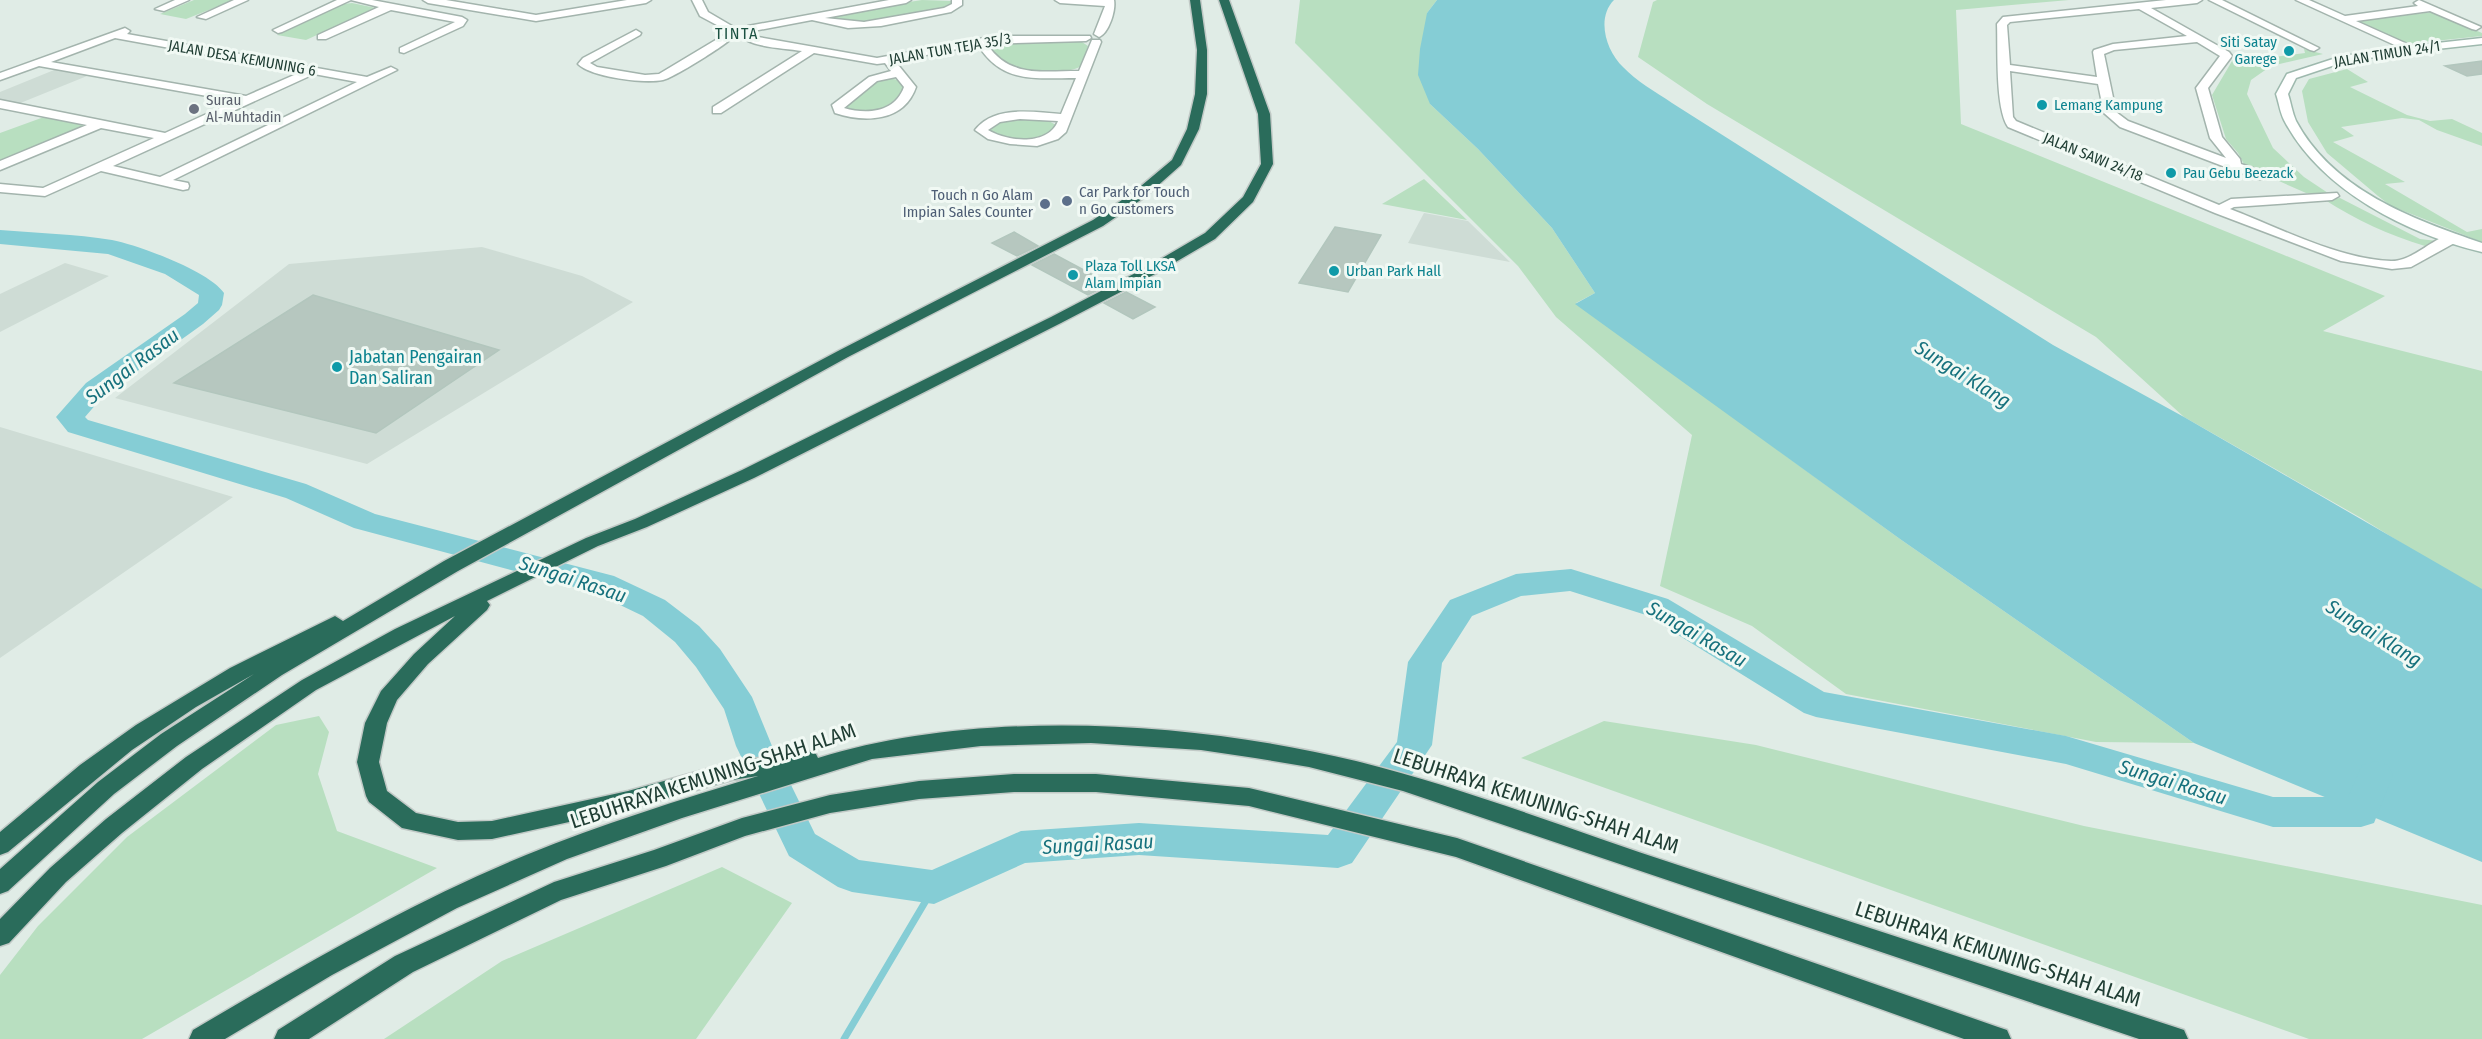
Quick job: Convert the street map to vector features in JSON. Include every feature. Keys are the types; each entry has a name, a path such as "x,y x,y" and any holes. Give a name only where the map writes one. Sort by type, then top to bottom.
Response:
{"highway":[{"path":"0,884 106,788 169,740 275,670 452,566 843,354 1098,223 1140,194 1177,162 1193,129 1201,94 1202,61 1195,0"},
{"path":"0,935 58,875 114,826 194,763 309,685 402,634 592,542 641,523 769,463 1120,286 1210,236 1248,199 1267,164 1264,114 1224,0"},
{"path":"0,845 94,767 143,731 302,639 452,566"},
{"path":"502,587 457,624 388,696 376,723 368,762 377,796 410,821 458,831 492,830 628,800 732,771 866,752"},
{"name":"LEBUHRAYA KEMUNING-SHAH ALAM","path":"202,1039 297,982 417,918 532,863 642,821 866,752 954,740 1058,735 1189,742 1244,748 1312,760 1472,803 1585,844 2175,1039"},
{"path":"287,1039 415,959 554,892 658,859 742,827 830,804 919,790 1014,783 1096,783 1249,796 1457,848 1998,1039"}],"street":[{"path":"160,9 184,0"},
{"path":"202,17 243,0"},
{"path":"278,30 346,0"},
{"path":"356,0 462,20 459,24 404,50"},
{"path":"322,37 404,0"},
{"path":"428,0 536,18 645,0"},
{"path":"488,0 543,9 600,0"},
{"path":"697,0 709,16 728,31 746,32 812,16 906,0"},
{"path":"812,16 837,24 861,26 947,10 957,5 957,0"},
{"path":"1060,0 1109,1 1060,132 1043,141 1029,142 991,137 981,130 985,124 995,118 1010,116 1065,118"},
{"name":"JALAN SAWI 24/18","path":"2197,0 2007,19 2002,24 2007,117 2012,124 2220,210 2346,258 2392,265 2411,263 2452,238"},
{"path":"2214,0 2314,48"},
{"path":"2301,0 2410,49"},
{"path":"2412,0 2476,27"},
{"path":"2139,5 2224,52 2226,56 2202,88 2216,138 2236,162 2231,164"},
{"path":"2344,19 2430,8"},
{"path":"0,77 135,27"},
{"path":"636,33 587,60 584,64 594,70 645,78 662,77 728,31"},
{"name":"JALAN TUN TEJA 35/3","path":"746,32 812,50 877,61 1016,37 1094,38"},
{"name":"JALAN DESA KEMUNING 6","path":"115,35 369,81"},
{"path":"2200,38 2114,47 2098,52 2110,113 2124,124 2262,176"},
{"name":"JALAN TIMUN 24/1","path":"2482,41 2339,60 2291,76 2282,94 2290,119 2311,153 2359,194 2382,207 2452,238 2482,248"},
{"path":"981,42 989,55 1006,69 1083,75"},
{"path":"717,110 812,50"},
{"path":"888,60 910,87 904,100 896,107 873,116 858,116 840,111 838,105 873,79 898,73"},
{"path":"39,63 247,100"},
{"path":"0,90 60,66"},
{"path":"2003,67 2103,81"},
{"path":"161,181 391,70"},
{"path":"0,188 45,192 312,71"},
{"path":"0,104 166,137"},
{"path":"0,116 22,108"},
{"path":"0,166 99,123"},
{"path":"100,167 183,186"},
{"path":"2220,210 2231,203 2331,196"}],"shaded area":[{"path":"59,68 92,74 18,104 0,101 0,92"},
{"path":"1424,213 1468,221 1510,262 1408,243"},
{"path":"482,247 582,276 633,302 367,464 115,398 289,264"},
{"path":"65,263 109,276 0,332 0,294"},
{"path":"0,427 233,497 0,658"}],"green space":[{"path":"194,0 234,0 186,19 160,14"},
{"path":"922,0 952,1 952,4 946,8 859,24 826,19 832,14"},
{"path":"1300,0 1437,0 1427,13 1430,104 1478,149 1552,228 1595,293 1576,303 1900,539 2194,743 2096,742 1846,694 1752,626 1660,586 1692,435 1556,317 1518,266 1295,43"},
{"path":"1657,0 2069,0 1956,10 1961,124 2385,296 2323,331 2482,371 2482,593 2361,518 2184,417 2096,337 1707,104 1638,57 1653,2"},
{"path":"352,3 376,8 306,40 277,35 344,4"},
{"path":"2434,12 2482,33 2482,36 2406,44 2353,21"},
{"path":"1079,40 1088,46 1081,66 1057,72 1036,72 1011,67 999,58 991,47 997,41"},
{"path":"2304,49 2323,54 2271,66 2251,80 2247,94 2273,148 2304,177 2328,193 2306,193 2245,166 2226,139 2212,95 2235,56 2244,54 2257,59 2305,53"},
{"path":"2347,69 2368,82 2350,87 2407,115 2430,121 2452,119 2482,133 2482,146 2437,130 2419,120 2402,118 2341,127 2354,136 2333,142 2405,182 2385,184 2467,232 2482,229 2482,242 2391,206 2327,153 2308,122 2302,91 2309,79"},
{"path":"891,78 900,81 904,87 894,101 869,113 852,112 844,108 845,104 876,81"},
{"path":"44,117 85,125 0,163 0,133"},
{"path":"1047,120 1056,125 1052,133 1029,138 1005,137 990,132 988,127 996,122"},
{"path":"1424,179 1467,220 1382,204"},
{"path":"2340,198 2420,239 2437,241 2425,246 2399,237 2325,200"},
{"path":"319,716 329,732 318,774 337,831 437,868 142,1039 0,1039 0,975 38,926 127,837 276,725"},
{"path":"1604,721 1756,745 2084,826 2482,905 2482,1039 2309,1039 1521,758"},
{"path":"722,867 792,903 696,1039 384,1039 502,961"}],"water":[{"name":"Sungai Klang","path":"1437,0 1614,0 1605,16 1604,25 1608,44 1623,67 1646,86 2053,345 2184,417 2482,589 2482,862 2194,743 1900,539 1575,304 1595,293 1552,228 1478,149 1430,104 1418,75 1427,13"}],"building":[{"path":"2482,61 2482,74 2467,76 2445,66"},
{"name":"Urban Park Hall","path":"1335,227 1381,235 1348,292 1299,283"},
{"path":"1014,232 1038,246 1017,256 992,243"},
{"path":"1054,254 1110,284 1088,295 1032,265"},
{"path":"1126,292 1155,307 1133,319 1104,303"},
{"name":"Jabatan Pengairan Dan Saliran","path":"313,295 499,350 376,433 174,383"}],"waterway":[{"name":"Sungai Rasau","path":"0,237 111,247 173,269 212,293 210,305 194,319 95,389 70,417 78,426 296,491 365,521 603,584 654,608 687,634 708,658 740,706 754,746 802,845 852,875 934,887 1021,847 1139,839 1338,852 1414,745 1425,662 1461,608 1516,585 1571,580 1657,607 1816,704 2066,750 2273,812 2361,812 2375,775"},
{"path":"844,1039 934,887"}],"place":[{"name":"Siti Satay Garege","path":"2289,51"},
{"name":"Lemang Kampung","path":"2042,105"},
{"name":"Surau Al-Muhtadin","path":"194,109"},
{"name":"Pau Gebu Beezack","path":"2171,173"},
{"name":"Car Park for Touch n Go customers","path":"1067,201"},
{"name":"Touch n Go Alam Impian Sales Counter","path":"1045,204"},
{"name":"Urban Park Hall","path":"1334,271"},
{"name":"Plaza Toll LKSA Alam Impian","path":"1073,275"},
{"name":"Jabatan Pengairan Dan Saliran","path":"337,367"}],"district":[{"name":"TINTA","path":"737,33"}]}
